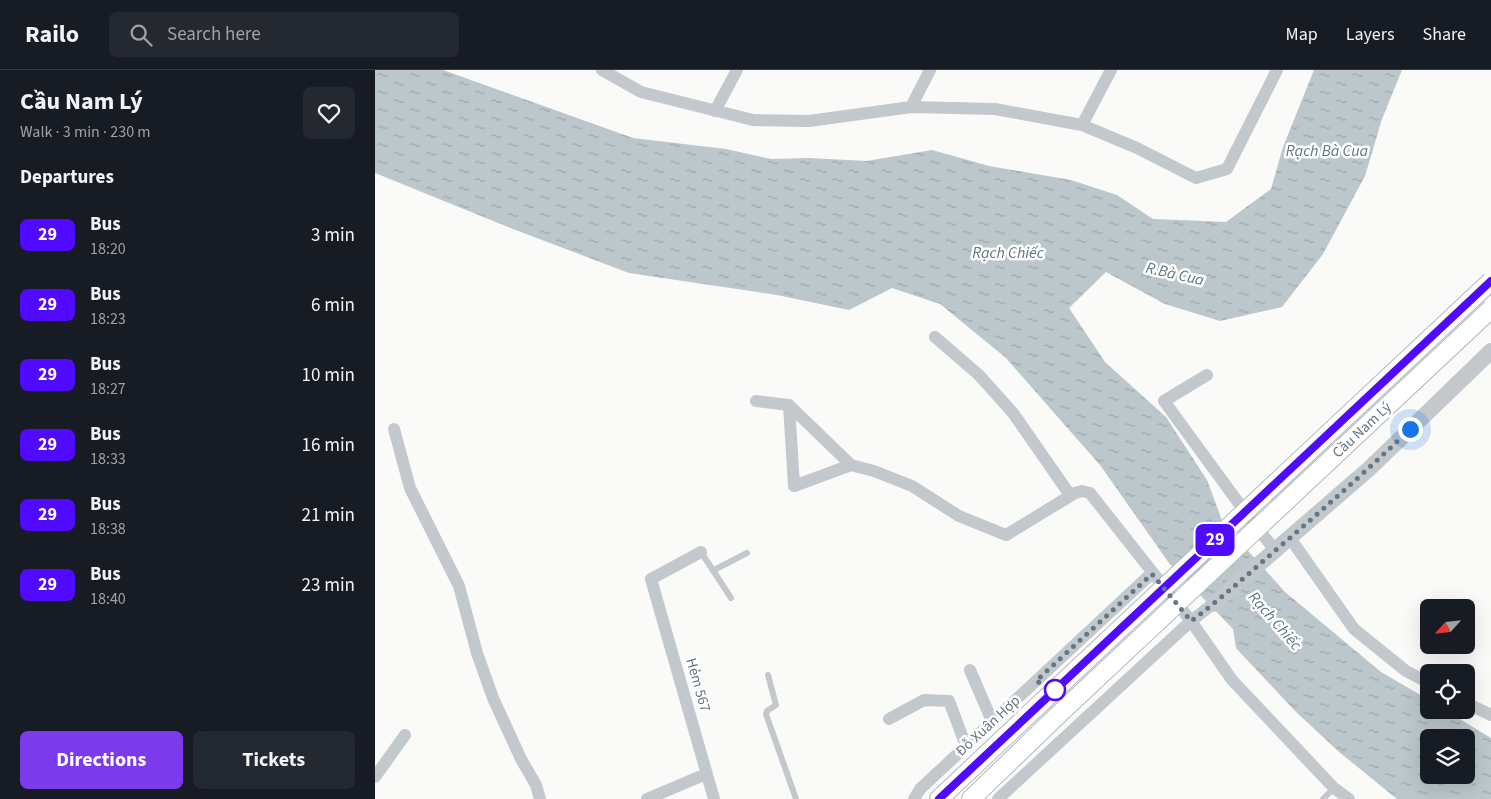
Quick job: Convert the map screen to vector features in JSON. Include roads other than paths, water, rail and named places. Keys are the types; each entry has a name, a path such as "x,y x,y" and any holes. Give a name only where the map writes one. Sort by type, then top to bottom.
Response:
{"main road":[{"name":"Cầu Nam Lý","path":"1043,701 1491,281"},
{"name":"Cầu Nam Lý","path":"971,799 1491,309"},
{"name":"Đỗ Xuân Hợp","path":"939,799 1043,701"}],"street":[{"path":"602,70 641,92 753,120 809,121 911,107 995,109 1082,125 1137,148 1196,178 1227,169 1277,70"},
{"path":"715,111 737,70"},
{"path":"911,107 930,70"},
{"path":"1082,125 1111,70"},
{"path":"935,337 979,375 1013,413 1070,496"},
{"path":"998,799 1191,621 1291,538 1370,468 1491,351"},
{"path":"1207,376 1164,401 1275,550"},
{"path":"756,401 789,405 851,465 874,471 913,486 959,516 1006,535 1075,493 1082,491 1090,494 1191,621 1233,680 1334,788 1349,799"},
{"path":"789,405 794,486 851,465"},
{"path":"394,429 410,488 459,586 477,653 493,698 521,759 536,785 540,799"},
{"path":"1291,538 1354,629 1406,671 1420,678"},
{"name":"Hẻm 567","path":"701,552 651,579 714,799"},
{"name":"Đỗ Xuân Hợp","path":"914,799 920,788 1152,574"},
{"path":"970,670 992,721"},
{"path":"889,719 924,700 949,701 966,746"},
{"path":"1475,707 1491,715"},
{"path":"375,777 405,736"},
{"path":"647,799 706,774"}],"lane":[{"path":"701,552 731,598"},
{"path":"714,570 747,553"},
{"path":"768,675 776,705 767,711 766,714 797,799"},
{"path":"1323,799 1334,788"}],"water":[{"name":"Rạch Chiếc","path":"375,70 443,70 633,138 726,149 771,159 809,158 867,161 932,150 989,166 1071,180 1117,195 1153,219 1226,222 1271,189 1283,147 1314,70 1402,70 1382,119 1365,176 1323,254 1282,307 1220,321 1165,304 1106,272 1069,308 1105,362 1166,417 1207,480 1223,523 1285,592 1381,672 1420,695 1420,719 1460,719 1491,738 1491,799 1397,799 1338,751 1295,711 1236,648 1233,629 1169,563 1100,465 1006,358 940,304 892,288 849,310 777,295 629,273 513,229 375,173"}],"water label":[{"name":"Rạch Bà Cua","path":"1327,151"},
{"name":"R.Bà Cua","path":"1175,274"}]}
